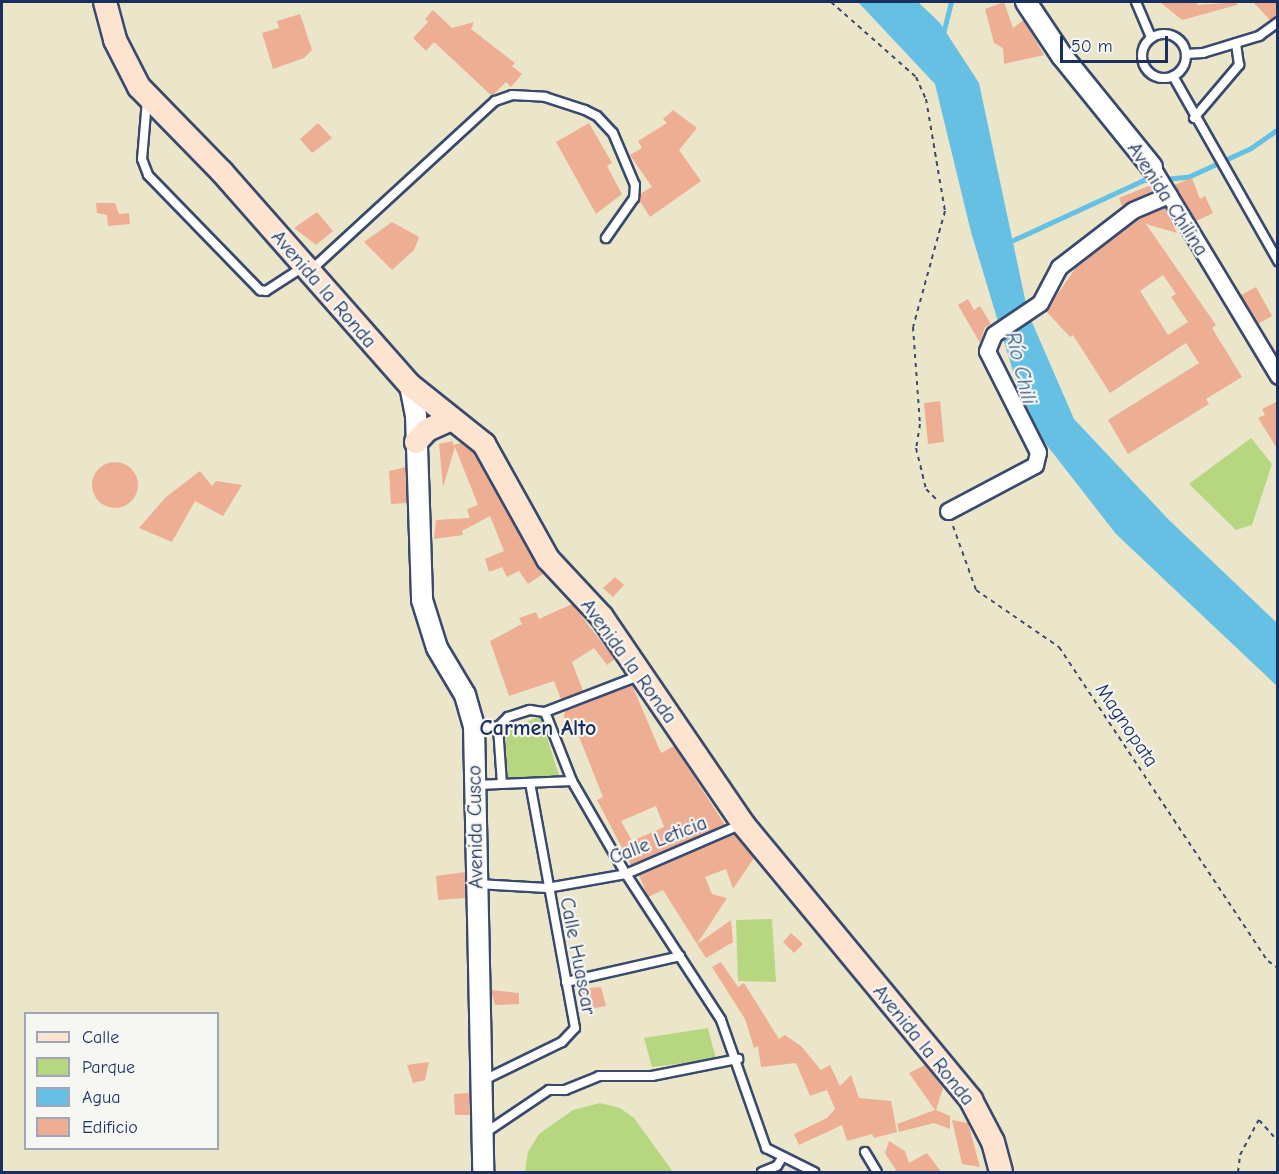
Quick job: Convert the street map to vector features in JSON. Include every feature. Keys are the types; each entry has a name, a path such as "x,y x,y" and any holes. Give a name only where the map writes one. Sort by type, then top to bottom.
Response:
{"main road":[{"name":"Avenida la Ronda","path":"105,2 128,69 147,95 410,385 452,419 473,431 484,444 548,560 602,617 743,824 971,1100 993,1142 1001,1173"},
{"path":"416,442 427,430 452,419"}],"street":[{"name":"Avenida Chilina","path":"1026,2 1062,56 1152,167 1278,376"},
{"path":"948,511 1035,465 1038,452 987,351 994,334 1032,311 1059,267 1133,210 1166,190"},
{"name":"Avenida Cusco","path":"410,385 416,442 422,600 437,648 465,695 474,726 483,1173"}],"lane":[{"path":"1136,2 1151,38"},
{"path":"1186,54 1203,54 1236,44 1259,36 1278,22"},
{"path":"1173,36 1186,54 1183,67 1173,76 1159,77 1146,69 1142,55 1151,38 1173,36"},
{"path":"1196,121 1239,65 1236,44"},
{"path":"1173,76 1196,121 1278,261"},
{"path":"147,95 142,159 148,175 260,290 266,291 307,269 495,101 512,95 545,98 585,110 597,116 612,133 635,185 634,198 606,238"},
{"path":"474,726 498,727 508,717 530,710 545,712 642,675"},
{"path":"545,712 572,781 626,874 721,1020 738,1059 759,1134 766,1148 814,1173"},
{"path":"498,727 502,784"},
{"path":"476,785 572,781"},
{"name":"Calle Huascar","path":"482,1081 571,1034 576,1020 566,982 530,783"},
{"name":"Calle Leticia","path":"476,884 548,888 626,874 743,824"},
{"path":"566,982 680,956"},
{"path":"483,1135 549,1090 565,1090 599,1076 652,1076 738,1059"},
{"path":"865,1152 877,1173"},
{"path":"762,1173 777,1166 782,1158"}],"path":[{"path":"831,2 915,77 926,99 945,211 913,327 920,424 916,448 926,489 948,511"},
{"name":"Magnopata","path":"948,511 976,590 1059,647 1268,962 1278,968"},
{"path":"1238,1173 1240,1155 1259,1120 1278,1141"}],"green space":[{"path":"1251,438 1272,464 1252,525 1236,530 1189,484"},
{"path":"540,716 559,775 556,779 508,781 505,731"},
{"path":"772,919 776,982 738,981 736,920"},
{"path":"708,1028 716,1059 652,1067 644,1038"},
{"path":"600,1103 620,1108 634,1118 673,1172 525,1172 528,1152 539,1134 573,1110"}],"water":[{"name":"Río Chili","path":"858,2 918,2 940,23 979,83 1028,313 1074,419 1169,520 1277,623 1277,686 1116,534 1028,421 971,232 935,84"}],"building":[{"path":"1004,2 1013,28 1024,20 1044,55 1004,64 1003,48 994,43 985,9"},
{"path":"1160,2 1196,2 1198,5 1237,2 1237,5 1182,20"},
{"path":"1253,2 1278,2 1278,15 1270,20"},
{"path":"433,10 452,28 474,22 471,29 515,63 512,66 522,74 511,87 506,82 492,96 434,42 426,51 413,38 428,22 425,19"},
{"path":"300,14 312,50 304,58 273,69 262,33 279,28 277,21"},
{"path":"673,110 697,128 679,150 701,181 650,217 639,200 640,194 652,187 630,155 642,148 638,141 667,123 663,119"},
{"path":"318,123 332,138 312,153 300,139"},
{"path":"589,123 612,163 607,166 622,194 596,214 556,142"},
{"path":"1192,178 1200,199 1205,196 1213,213 1196,221 1174,185"},
{"path":"1151,185 1155,190 1122,206 1119,198"},
{"path":"96,203 115,203 119,214 129,213 130,224 108,226 107,215 97,213"},
{"path":"1165,207 1177,233 1146,224 1216,325 1212,328 1242,377 1206,399 1209,404 1128,454 1108,420 1199,363 1186,343 1110,393 1073,335 1070,337 1046,311 1077,266 1138,219","holes":["1163,275 1176,294 1171,297 1188,322 1168,335 1140,291"]},
{"path":"317,212 333,231 316,245 294,228"},
{"path":"392,222 419,237 414,250 392,270 364,242"},
{"path":"1256,287 1272,316 1258,324 1241,295"},
{"path":"968,299 974,310 980,306 991,324 985,327 980,343 958,305"},
{"path":"940,401 944,442 928,444 924,403"},
{"path":"1278,401 1278,450 1258,418 1265,415 1262,409"},
{"path":"453,441 453,445 461,443 474,453 543,574 528,584 519,571 507,577 502,567 489,572 485,559 504,551 490,516 462,531 463,535 434,539 436,520 470,518 467,509 478,505 455,447 443,487 439,444"},
{"path":"115,462 131,469 138,485 131,501 115,508 99,501 92,485 99,469"},
{"path":"406,467 407,503 391,504 389,471"},
{"path":"200,471 212,486 216,481 242,485 223,516 195,501 172,542 139,528 166,497"},
{"path":"615,577 624,585 613,597 603,588"},
{"path":"572,604 615,659 607,665 594,648 572,662 583,691 561,699 554,681 509,696 490,641 522,624 519,618 536,612 539,619"},
{"path":"632,685 661,753 674,746 725,825 631,865 597,800 603,797 576,729 571,731 564,716 565,711","holes":["656,806 664,827 632,841 621,821"]},
{"path":"734,834 754,858 733,889 726,869 705,877 712,894 727,898 697,944 663,890 648,897 639,875"},
{"path":"465,872 465,898 438,900 436,876"},
{"path":"731,920 733,942 706,958 697,944"},
{"path":"791,933 803,944 794,953 783,942"},
{"path":"721,962 738,987 744,983 779,1039 785,1035 801,1046 821,1070 830,1065 840,1086 851,1075 859,1098 891,1101 897,1132 874,1138 872,1134 847,1141 842,1125 799,1145 794,1134 827,1118 835,1109 827,1090 810,1096 796,1063 761,1067 758,1046 754,1048 745,1019 712,967"},
{"path":"601,987 606,1006 584,1010 579,989"},
{"path":"491,990 519,993 519,1004 495,1005"},
{"path":"429,1062 425,1080 413,1083 407,1065"},
{"path":"925,1065 943,1088 936,1110 950,1116 950,1129 934,1123 899,1132 897,1124 935,1110 909,1073"},
{"path":"469,1093 470,1115 455,1115 454,1094"},
{"path":"952,1120 968,1123 980,1167 962,1164"},
{"path":"889,1141 905,1151 909,1163 927,1153 942,1173 893,1173 896,1170 885,1153"}],"waterway":[{"path":"943,34 951,2"},
{"path":"1164,179 1188,177 1251,148 1278,129"},
{"path":"1009,242 1144,180 1155,179"}],"district":[{"name":"Carmen Alto","path":"538,729"}]}
